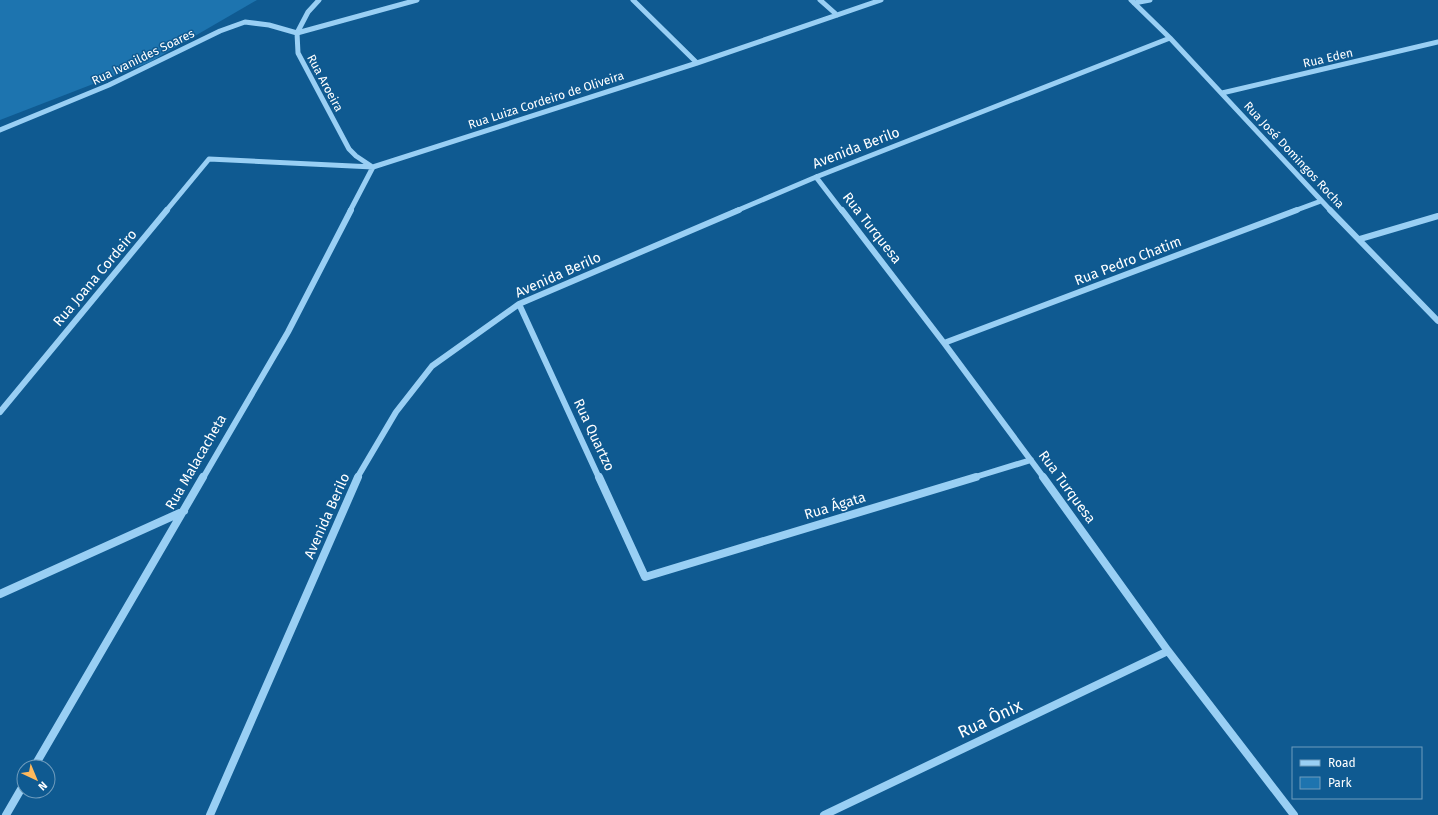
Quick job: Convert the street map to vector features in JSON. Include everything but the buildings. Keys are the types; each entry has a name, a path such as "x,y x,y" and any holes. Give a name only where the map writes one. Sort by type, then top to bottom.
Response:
{"street":[{"path":"297,33 308,12 319,0"},
{"path":"297,33 418,0"},
{"path":"633,0 697,63"},
{"path":"820,0 837,15"},
{"name":"Rua Luiza Cordeiro de Oliveira","path":"209,159 373,167 697,63 881,0"},
{"path":"1132,2 1150,0"},
{"name":"Rua José Domingos Rocha","path":"1132,2 1170,38 1321,201 1360,239 1438,321"},
{"name":"Rua Ivanildes Soares","path":"0,130 109,85 220,31 245,22 269,25 297,33"},
{"name":"Rua Aroeira","path":"297,33 298,53 349,149 356,156 373,167"},
{"name":"Avenida Berilo","path":"210,815 360,469 396,412 432,366 519,304 816,177 1170,38"},
{"name":"Rua Eden","path":"1222,93 1438,42"},
{"name":"Rua Joana Cordeiro","path":"0,412 209,159"},
{"name":"Rua Malacacheta","path":"39,759 288,332 373,167"},
{"name":"Rua Turquesa","path":"816,177 944,343 1031,460 1168,651 1294,815"},
{"name":"Rua Pedro Chatim","path":"944,343 1321,201"},
{"path":"1360,239 1438,216"},
{"name":"Rua Quartzo","path":"519,304 645,577"},
{"name":"Rua Ágata","path":"645,577 1031,460"},
{"path":"0,594 184,511"},
{"name":"Rua Ônix","path":"824,815 1168,651"},
{"path":"6,815 16,798"}],"green space":[{"path":"0,0 257,0 150,62 0,120"}]}
